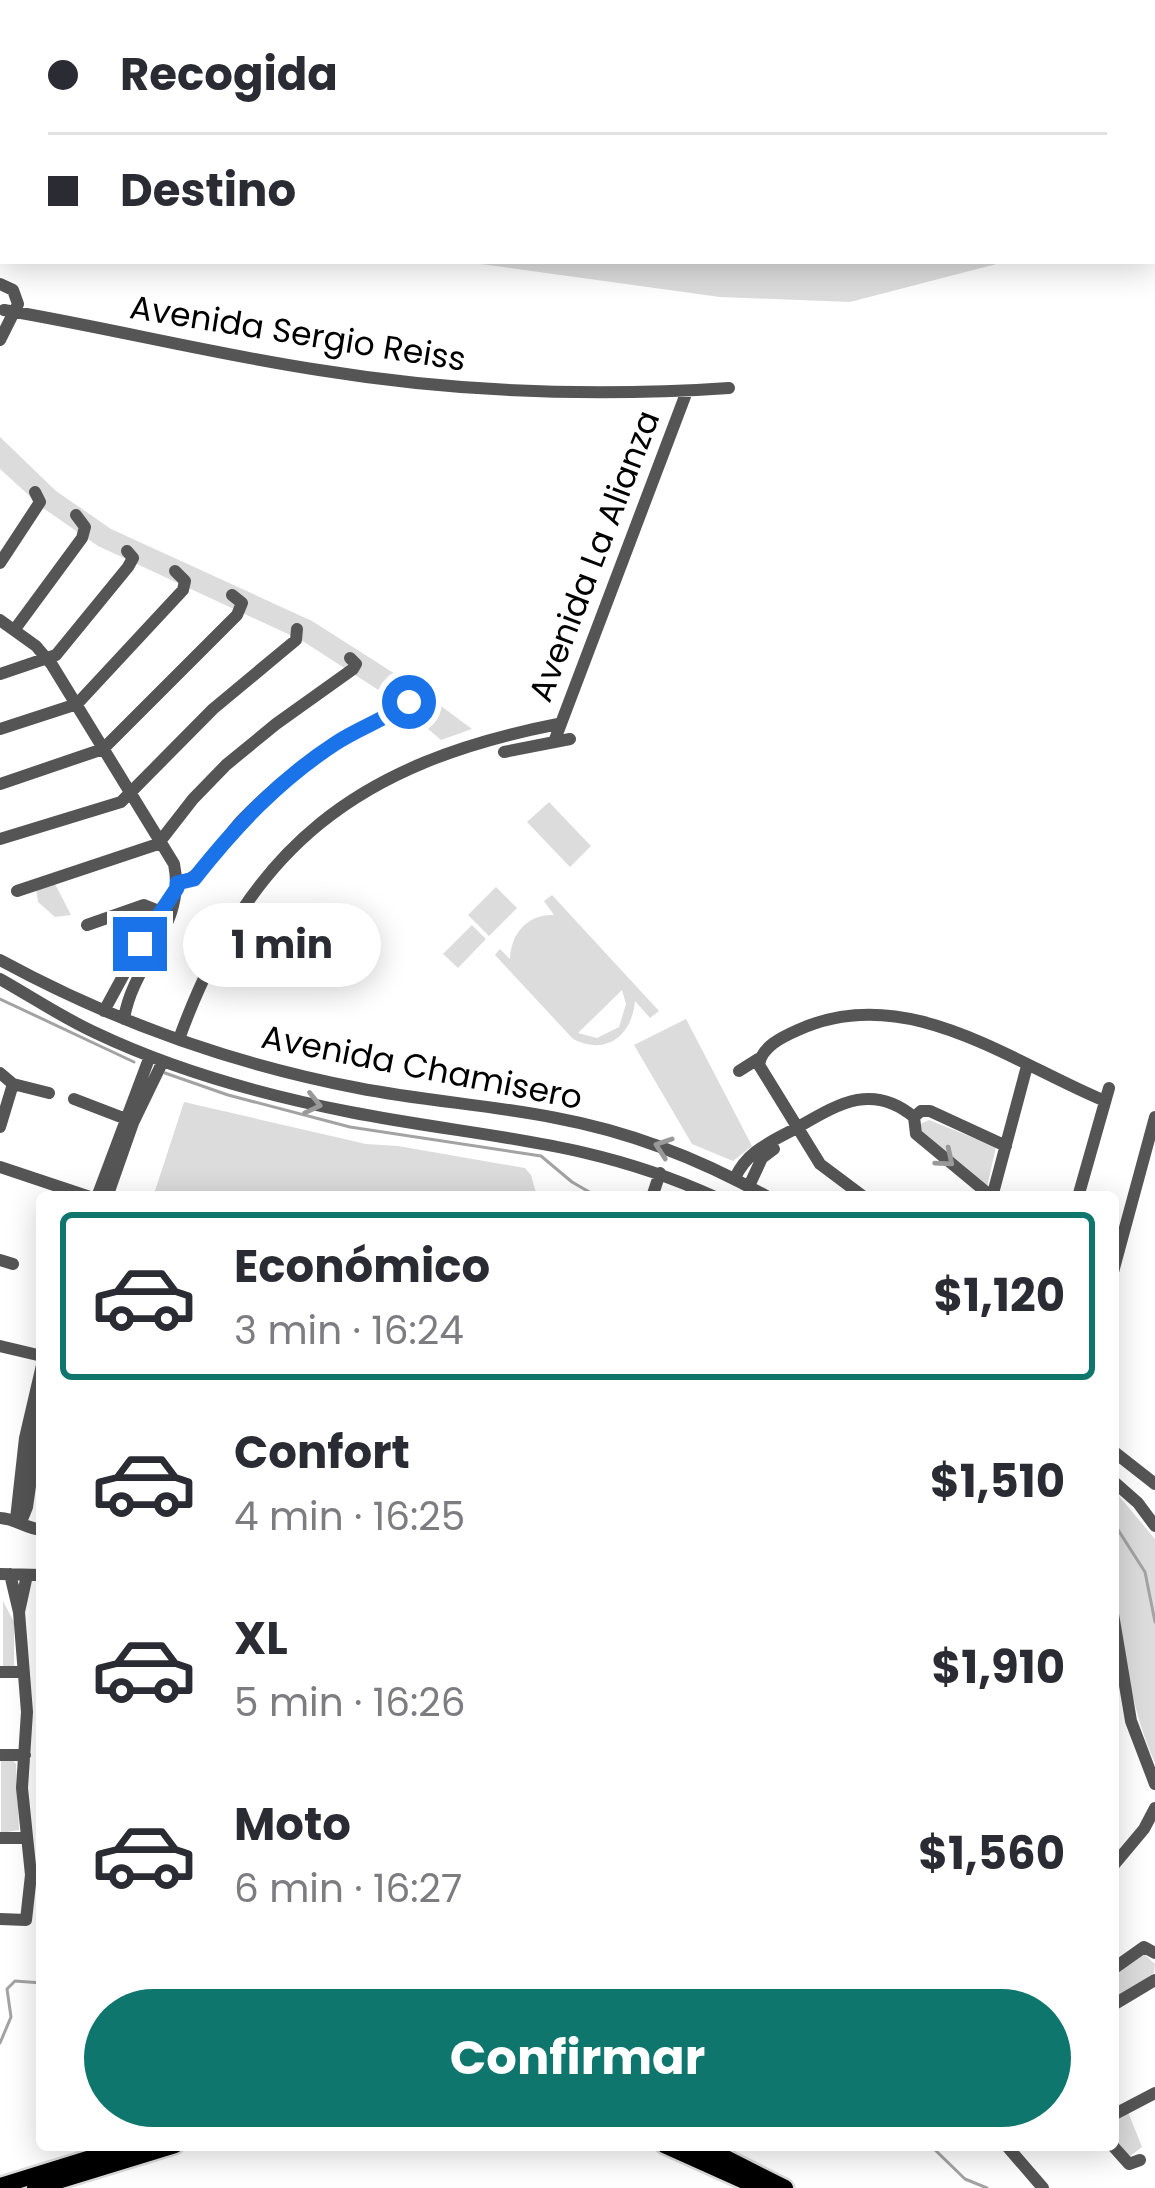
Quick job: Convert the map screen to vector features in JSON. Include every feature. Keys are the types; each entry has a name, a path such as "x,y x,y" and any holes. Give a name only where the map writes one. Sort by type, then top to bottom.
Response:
{"highway":[{"path":"0,2186 114,2151"},
{"path":"34,2188 155,2151"},
{"path":"677,2151 760,2188"},
{"path":"712,2151 785,2188"}],"street":[{"path":"0,284 16,293 0,340"},
{"name":"Avenida Sergio Reiss","path":"10,311 364,377 495,389 729,388"},
{"name":"Avenida La Alianza","path":"554,742 687,391"},
{"path":"0,563 40,502 35,492"},
{"path":"16,629 82,538 85,527 76,515"},
{"path":"0,674 56,655 128,568 133,558 127,551"},
{"path":"0,729 77,704 184,590 184,581 175,572"},
{"path":"0,784 103,749 237,615 242,603 232,595"},
{"path":"0,620 47,659 174,864 177,885 130,994 124,1019"},
{"path":"0,839 121,802 213,709 296,640 297,628"},
{"path":"17,891 162,841 193,799 243,750 353,669 356,664 350,658"},
{"path":"177,885 194,879 240,822 288,777 354,731 409,704 401,695"},
{"path":"179,1039 231,922 261,881 307,833 357,796 425,760 492,737 558,724"},
{"path":"504,752 570,740"},
{"path":"87,925 140,906 165,914"},
{"path":"104,1010 165,914"},
{"name":"Avenida Chamisero","path":"0,960 65,993 179,1039 331,1083 587,1124 670,1150 758,1191"},
{"name":"Avenida Chamisero","path":"0,979 93,1032 156,1059 296,1101 566,1146 660,1173 702,1191"},
{"path":"53,1010 54,999 65,993"},
{"path":"739,1071 777,1041 808,1025 843,1016 878,1013 932,1024 1107,1095 1080,1191"},
{"path":"97,1191 156,1059"},
{"path":"758,1059 824,1167 856,1191"},
{"path":"994,1191 1028,1066"},
{"path":"0,1073 13,1084 49,1093"},
{"path":"0,1127 13,1084"},
{"path":"723,1191 747,1156 837,1104 862,1097 893,1103 914,1117 916,1135 985,1191"},
{"path":"74,1099 128,1120"},
{"path":"914,1117 930,1111 1006,1146"},
{"path":"1119,1250 1155,1118"},
{"path":"108,1191 128,1120"},
{"path":"749,1186 761,1159 797,1128"},
{"path":"0,1167 75,1191"},
{"path":"654,1191 660,1173"},
{"path":"0,1346 36,1359"},
{"path":"0,1517 16,1519 27,1507 36,1400"},
{"path":"30,1439 36,1421"},
{"path":"1119,1456 1155,1484"},
{"path":"1119,1486 1155,1526"},
{"path":"16,1519 36,1530"},
{"path":"0,1919 26,1920 31,1875 25,1838 27,1712 16,1607 5,1574 34,1575 16,1607"},
{"path":"0,1593 16,1607"},
{"path":"1119,1648 1131,1721 1155,1784"},
{"path":"0,1672 22,1672"},
{"path":"0,1755 25,1755"},
{"path":"1119,1859 1150,1825 1155,1808"},
{"path":"0,1838 25,1838"},
{"path":"1119,1966 1144,1947 1155,1953"},
{"path":"1119,2001 1155,1980"},
{"path":"1119,2112 1155,2092"},
{"path":"1011,2151 1043,2188"},
{"path":"1117,2151 1129,2164 1140,2159"}],"shaded area":[{"path":"481,264 996,264 850,302 720,297"},
{"path":"0,437 56,491 111,529 312,621 472,729 441,740 397,702 301,640 98,546 43,508 0,469"},
{"path":"549,802 591,846 570,867 527,822"},
{"path":"54,882 71,915 55,917 38,902 36,888"},
{"path":"496,887 517,908 489,936 468,915"},
{"path":"552,895 659,1011 650,1018 635,1001 629,1024 615,1040 596,1045 573,1039 495,955 500,949 510,959 523,927 536,918 554,915 544,901","holes":["622,990 626,1004 619,1027 597,1038 578,1033"]},
{"path":"472,925 486,939 458,968 443,954"},
{"path":"686,1019 752,1146 733,1161 692,1144 634,1045"},
{"path":"184,1102 366,1144 525,1168 535,1191 155,1191"},
{"path":"929,1120 996,1147 987,1187 922,1133 920,1124"},
{"path":"1119,1496 1155,1539 1155,1763 1126,1664 1119,1608"},
{"path":"3,1601 14,1622 14,1666 3,1666"},
{"path":"12,1759 19,1830 1,1833 1,1760"},
{"path":"1142,1952 1155,1964 1154,1973 1120,1996 1119,1973"},
{"path":"1128,2112 1142,2147 1129,2157 1119,2147 1119,2116"}],"waterway":[{"path":"0,999 134,1062"},
{"path":"165,1073 350,1127 541,1156 588,1191"},
{"path":"1119,1531 1145,1572 1155,1622"},
{"path":"0,2043 11,2017 7,1989 15,1981 36,1983"},
{"path":"936,2151 965,2179 987,2188"}],"route":[{"path":"140,944 177,883 194,879 217,848 276,788 314,757 409,702"}]}
